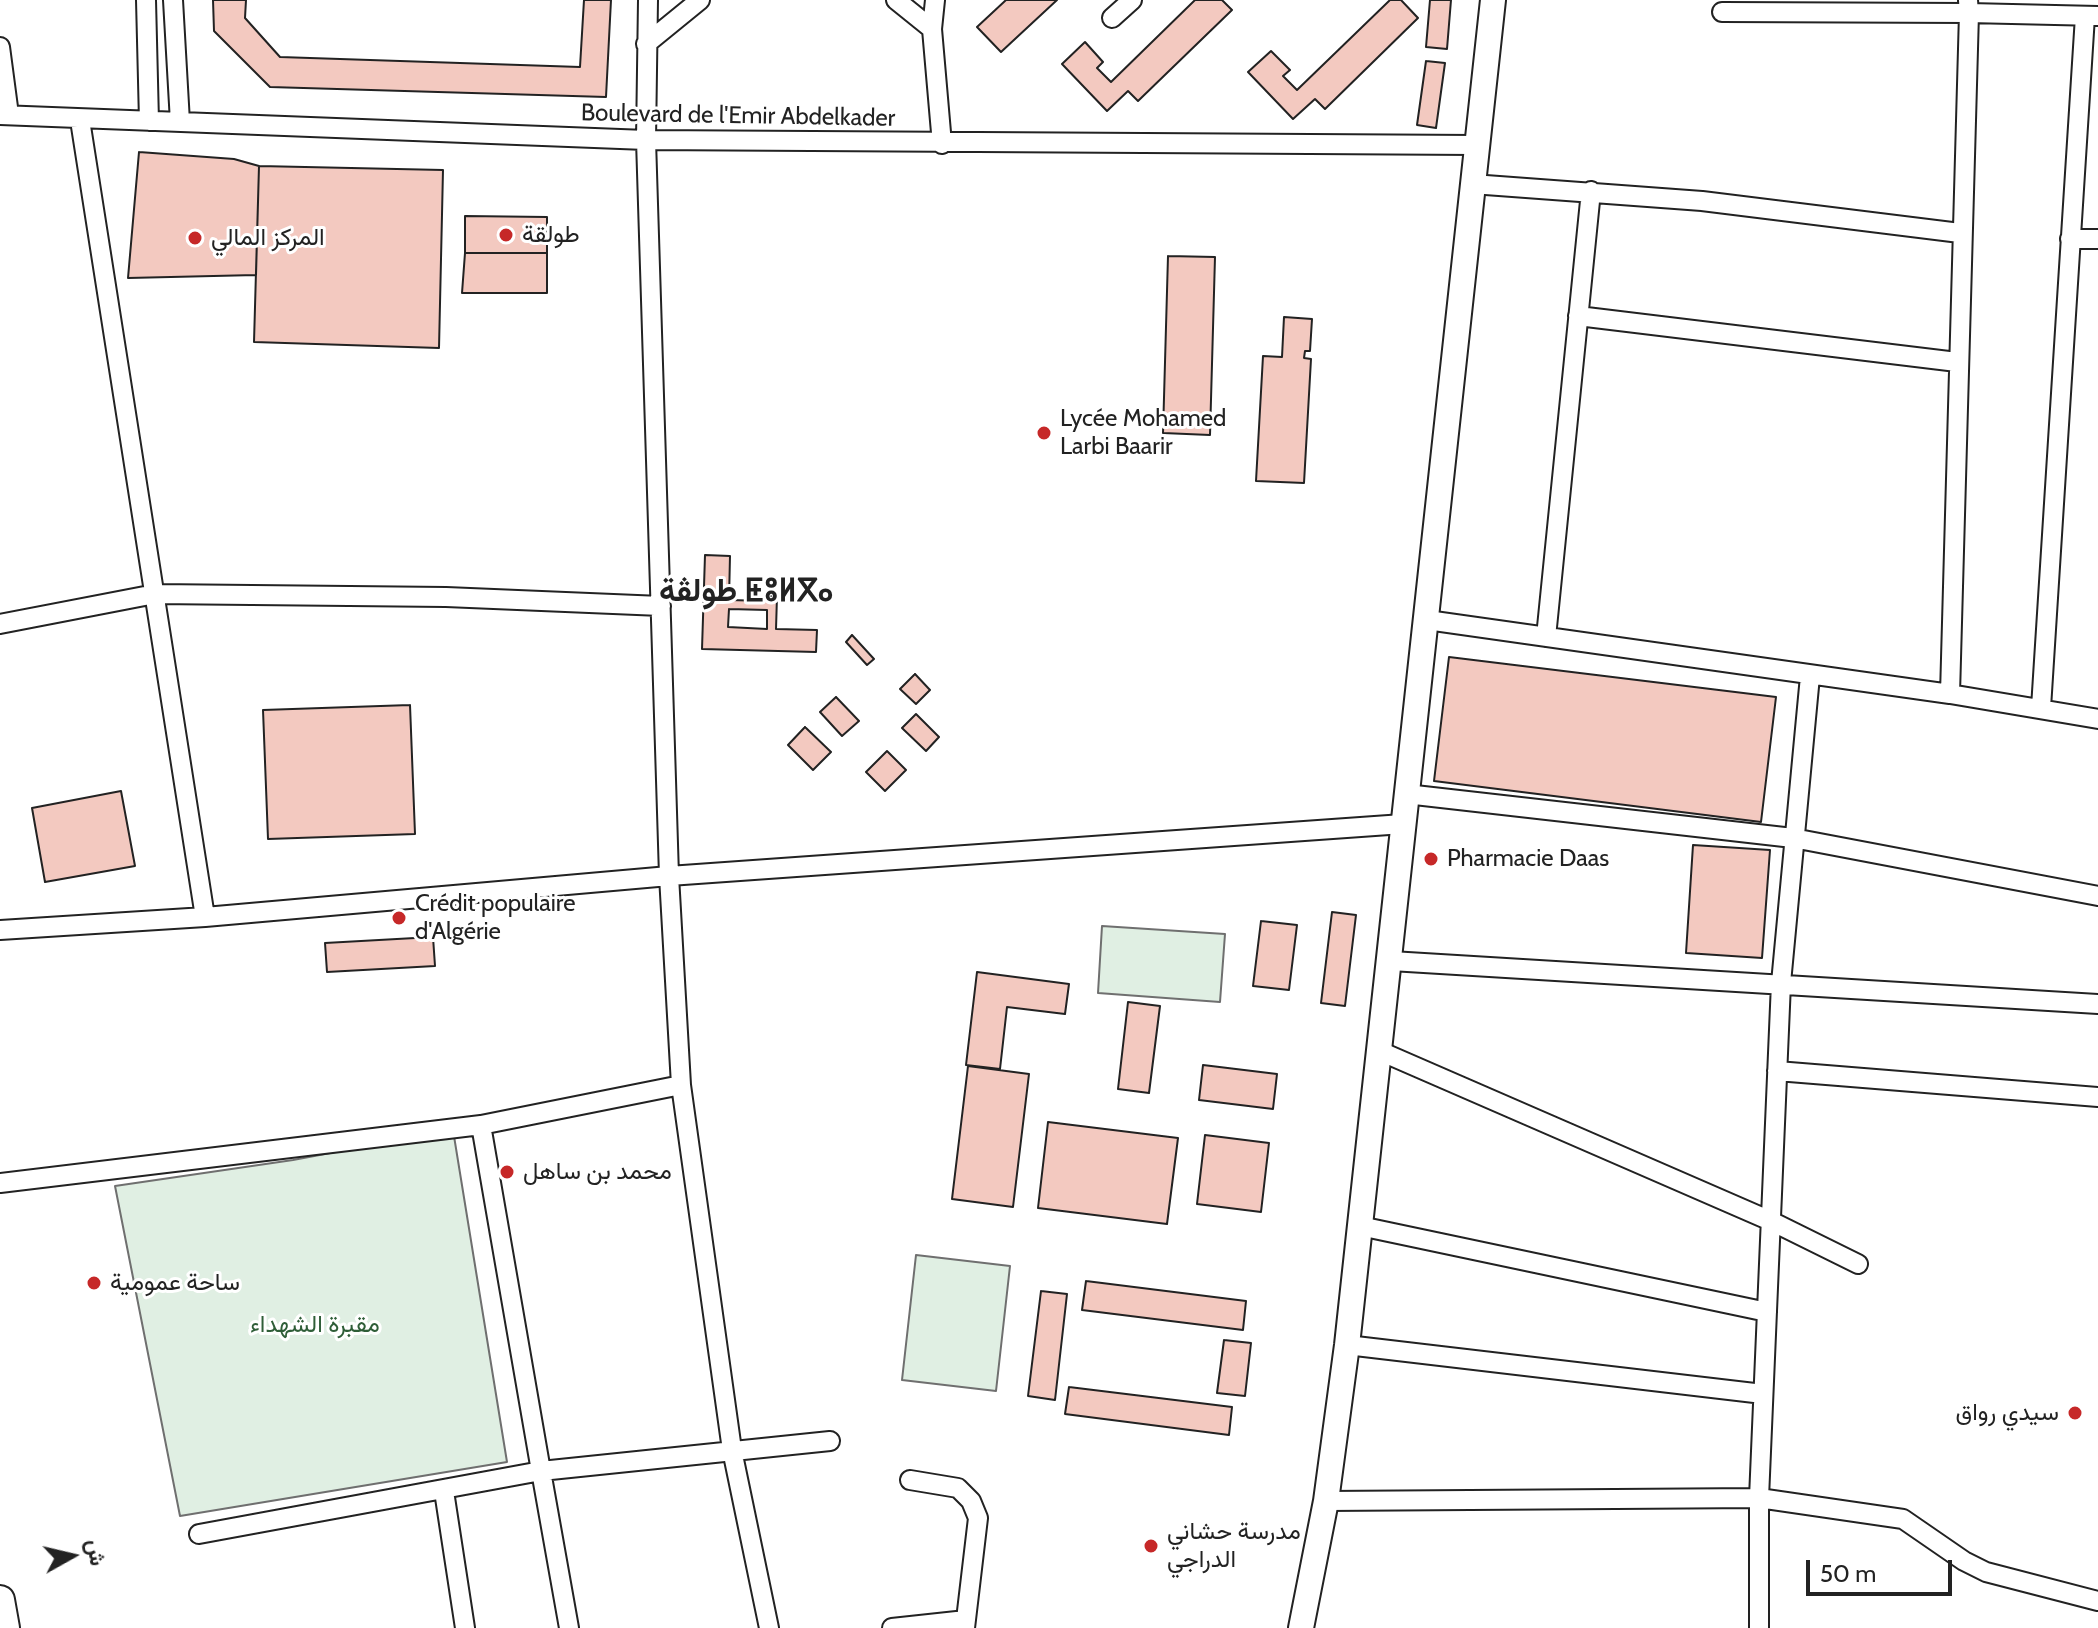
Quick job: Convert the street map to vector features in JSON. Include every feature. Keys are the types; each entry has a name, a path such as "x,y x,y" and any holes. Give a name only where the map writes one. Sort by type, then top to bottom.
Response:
{"main road":[{"path":"0,1600 5,1628"}],"street":[{"path":"146,0 149,121"},
{"path":"173,0 180,122"},
{"path":"648,0 646,140 669,876 681,1085 732,1450 769,1628"},
{"path":"646,44 700,0"},
{"path":"896,0 932,29"},
{"path":"935,0 932,29 942,144"},
{"path":"1112,18 1132,0"},
{"path":"1301,1628 1326,1501 1382,1052 1406,794 1493,0"},
{"path":"1950,694 1968,6"},
{"path":"1722,12 1968,6 2091,16 2070,239 2041,708"},
{"path":"0,47 4,115"},
{"name":"Boulevard de l'Emir Abdelkader","path":"4,115 646,140 1476,145"},
{"path":"80,120 205,917"},
{"path":"1472,184 1591,191 1960,233"},
{"path":"1546,637 1591,191"},
{"path":"2070,239 2098,239"},
{"path":"1578,316 1957,362"},
{"path":"0,624 155,594 446,597 661,606"},
{"path":"1427,620 1950,694 2098,719"},
{"path":"1759,1628 1759,1498 1781,983 1810,676"},
{"path":"1406,794 1793,838 2098,896"},
{"path":"0,930 205,917 669,876 1403,824"},
{"path":"1391,961 2098,1004"},
{"path":"1382,1052 1773,1222 1858,1264"},
{"path":"1777,1071 2098,1097"},
{"path":"0,1183 481,1125 681,1085"},
{"path":"481,1125 569,1628"},
{"path":"1360,1226 1767,1312"},
{"path":"1347,1345 1763,1394"},
{"path":"199,1534 541,1471 830,1441"},
{"path":"892,1628 965,1624 978,1518 971,1501 958,1488 910,1480"},
{"path":"444,1491 465,1628"},
{"path":"1326,1501 1759,1498 1903,1519 1964,1561 1986,1572 2098,1601"}],"green space":[{"path":"1102,926 1225,934 1220,1002 1098,993"},
{"name":"مقبرة الشهداء","path":"453,1130 507,1462 180,1516 115,1186 293,1160"},
{"path":"916,1255 1010,1266 996,1391 902,1380"}],"building":[{"path":"213,0 246,0 245,18 280,57 580,67 584,0 611,0 606,97 270,87 214,31"},
{"path":"1006,0 1057,0 1001,52 977,27"},
{"path":"1195,0 1222,0 1232,10 1138,101 1128,91 1107,111 1062,64 1085,42 1103,62 1097,68 1111,82"},
{"path":"1390,0 1401,0 1418,18 1325,109 1315,99 1293,119 1248,72 1271,51 1290,70 1283,76 1297,90"},
{"path":"1430,0 1451,0 1447,49 1426,47"},
{"path":"1426,61 1445,63 1436,128 1417,125"},
{"name":"المركز المالي","path":"139,152 234,159 259,166 256,275 128,278"},
{"path":"259,166 443,170 439,348 254,342"},
{"name":"طولقة","path":"465,216 547,217 547,253 465,253"},
{"path":"465,253 547,253 547,293 462,293"},
{"path":"1168,256 1215,257 1210,435 1163,433"},
{"path":"1284,317 1312,319 1310,351 1305,351 1304,358 1311,359 1304,483 1256,481 1263,356 1282,357"},
{"path":"705,555 730,556 729,600 768,601 768,596 777,596 776,629 817,630 816,652 702,649","holes":["729,609 767,610 767,629 728,627"]},
{"path":"852,635 874,659 867,665 846,642"},
{"path":"1449,657 1776,697 1761,822 1434,781"},
{"path":"915,674 930,690 916,704 900,689"},
{"path":"836,697 859,721 842,736 820,712"},
{"path":"410,705 415,834 268,839 263,710"},
{"path":"916,714 939,737 926,751 902,728"},
{"path":"805,727 831,752 813,770 788,745"},
{"path":"887,751 906,770 885,791 866,772"},
{"path":"121,791 135,866 45,882 32,808"},
{"path":"1693,845 1770,850 1762,958 1686,953"},
{"path":"1332,912 1356,915 1345,1006 1321,1003"},
{"path":"1261,921 1297,925 1289,990 1253,986"},
{"path":"433,937 435,966 327,972 325,943"},
{"path":"977,972 1069,984 1065,1014 1007,1007 1000,1069 966,1065"},
{"path":"1128,1002 1160,1006 1149,1093 1118,1089"},
{"path":"1203,1065 1277,1074 1273,1109 1199,1100"},
{"path":"968,1066 1029,1074 1013,1207 952,1199"},
{"path":"1048,1122 1178,1138 1167,1224 1038,1208"},
{"path":"1205,1135 1269,1143 1261,1212 1197,1204"},
{"path":"1086,1281 1246,1301 1243,1330 1082,1310"},
{"path":"1041,1291 1067,1294 1055,1400 1028,1396"},
{"path":"1224,1340 1251,1343 1245,1396 1217,1393"},
{"path":"1069,1387 1232,1407 1229,1435 1065,1414"}],"place":[{"name":"طولقة","path":"506,235"},
{"name":"المركز المالي","path":"195,238"},
{"name":"Lycée Mohamed Larbi Baarir","path":"1044,433"},
{"name":"Pharmacie Daas","path":"1431,859"},
{"name":"Crédit populaire d'Algérie","path":"399,918"},
{"name":"محمد بن ساهل","path":"507,1172"},
{"name":"ساحة عمومية","path":"94,1283"},
{"name":"سيدي رواق","path":"2075,1413"},
{"name":"مدرسة حشاني الدراجي","path":"1151,1546"}],"district":[{"name":"طولڤة ⵟⵓⵍⴳⴰ","path":"746,592"}]}
